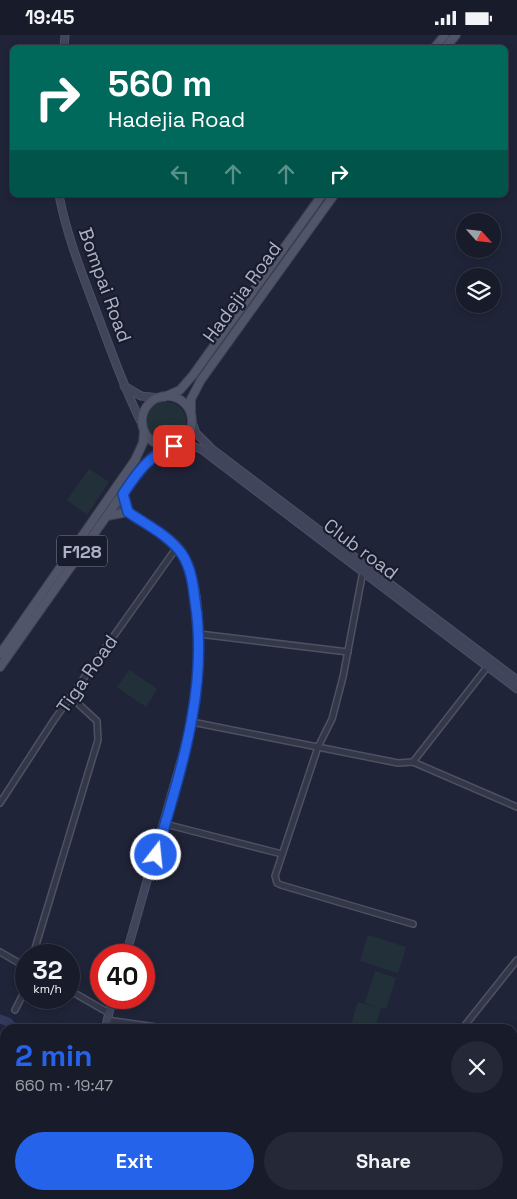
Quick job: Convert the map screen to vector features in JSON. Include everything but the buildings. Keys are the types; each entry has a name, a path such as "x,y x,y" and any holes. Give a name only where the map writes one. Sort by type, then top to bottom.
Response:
{"main road":[{"path":"448,45 456,35"},
{"name":"Bompai Road","path":"60,197 74,250 124,386 143,429"},
{"name":"Hadejia Road","path":"162,397 180,390 194,375 321,197"},
{"name":"Hadejia Road","path":"191,418 191,399 201,380 331,197"},
{"path":"124,386 141,396 171,397 183,403 196,433 212,449 260,489 485,662 517,681"},
{"name":"F128","path":"0,654 140,451 146,409 162,397"},
{"path":"143,429 153,442 166,447 177,444 187,436 191,418"},
{"name":"F128","path":"0,667 146,463 163,450 177,444"},
{"name":"Club road","path":"177,444 201,449 260,489 363,571 485,662 517,689"},
{"path":"123,494 128,512"},
{"path":"108,498 177,547 188,564 199,634 198,684 192,722 165,824 129,944"},
{"path":"107,516 128,512"},
{"path":"106,1024 110,1009"}],"street":[{"name":"Tiga Road","path":"0,803 71,697 177,547"},
{"path":"363,571 348,651 332,719 318,747 275,876 277,883 413,925"},
{"path":"199,634 348,651"},
{"path":"413,762 485,662"},
{"path":"36,944 98,740 99,725 95,717 71,697"},
{"path":"192,722 398,763 413,762 517,807"},
{"path":"165,824 282,854"},
{"path":"0,952 15,961"},
{"path":"466,1024 517,960"},
{"path":"80,998 108,1016 146,1024"}],"shaded area":[{"path":"170,402 177,405 183,411 186,422 185,430 177,439 170,442 162,442 155,439 147,430 146,418 149,411 158,403"},
{"path":"89,469 109,482 87,515 67,500"},
{"path":"129,670 157,689 146,707 117,687"},
{"path":"368,935 406,947 398,973 360,961"},
{"path":"375,971 396,978 386,1009 381,1008 376,1024 351,1024 358,1002 379,1008 365,1003"}],"waterway":[{"path":"0,1019 10,1024"}],"route":[{"path":"156,855 192,722 198,684 199,634 188,564 181,552 171,541 128,512 123,494 137,473 154,455 174,446"}]}
